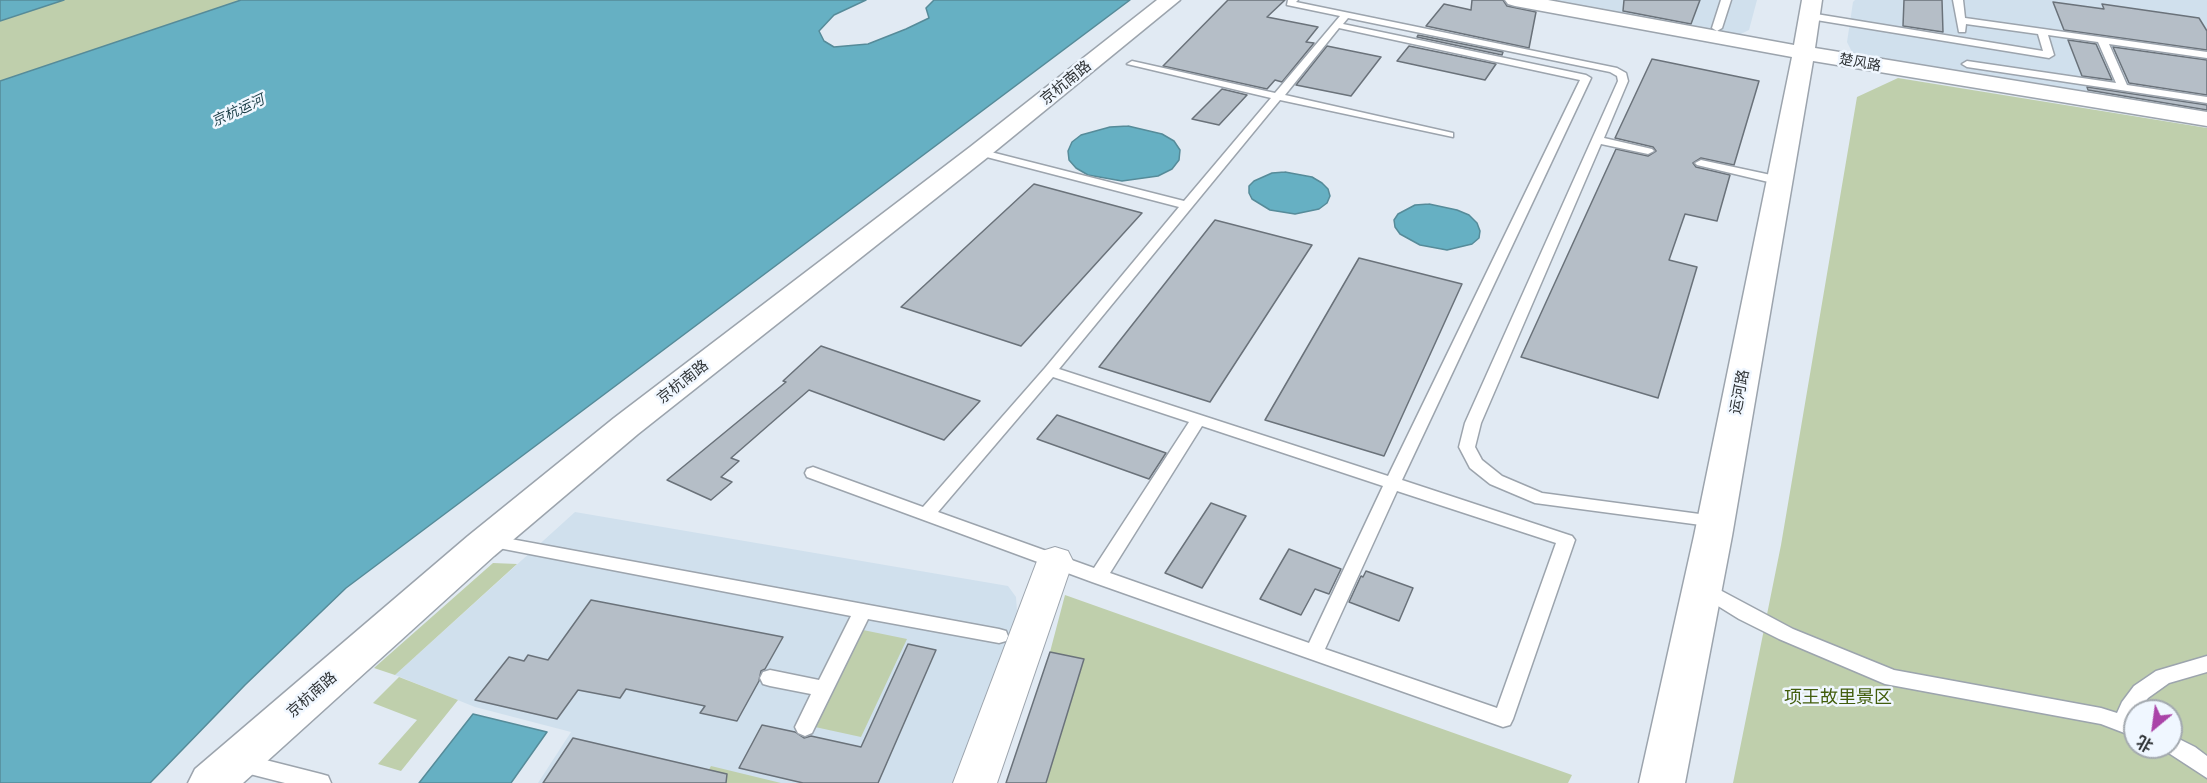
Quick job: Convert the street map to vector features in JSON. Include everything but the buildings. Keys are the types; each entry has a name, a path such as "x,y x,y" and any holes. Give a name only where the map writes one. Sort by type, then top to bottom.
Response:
{"street":[{"name":"京杭南路","path":"211,783 487,541 626,426 980,152 1170,0"},
{"name":"楚风路","path":"1515,0 1804,53 1968,72 2207,119"},
{"name":"运河路","path":"1662,783 1716,521 1781,181 1811,8"},
{"path":"975,783 1055,561"}],"lane":[{"path":"1293,0 1290,3 1341,20 1586,78 1314,653"},
{"path":"1717,28 1723,0"},
{"path":"1958,0 1968,72 2123,88 2207,100"},
{"path":"1811,8 1964,41 2049,55 2042,32"},
{"path":"926,514 1050,371 1341,20"},
{"path":"1341,20 1613,70 1622,75 1623,81 1473,423 1467,447 1476,464 1496,480 1541,499 1716,521"},
{"path":"1960,20 2207,55"},
{"path":"2102,40 2123,88"},
{"path":"1132,64 1449,135"},
{"path":"1597,140 1648,151"},
{"path":"980,152 1188,206"},
{"path":"1701,163 1781,181"},
{"path":"813,473 1098,577 1503,719 1566,540 1050,371"},
{"path":"1098,577 1198,421"},
{"path":"487,541 999,636"},
{"path":"1703,588 1745,614 1786,634 1892,678 2101,716 2123,724"},
{"path":"805,727 864,611"},
{"path":"2136,699 2141,692 2163,677 2207,664"},
{"path":"770,678 825,689"},
{"path":"2183,750 2207,769"},
{"path":"237,761 321,783"}],"shaded area":[{"path":"1536,0 1757,0 1749,30 1741,34 1732,34"},
{"path":"1855,0 2207,0 2207,111 1853,54 1847,42"},
{"path":"575,512 1008,586 1016,597 1015,628 954,783 538,783 571,732 475,707 395,675"}],"green space":[{"path":"0,0 243,0 0,83"},
{"name":"项王故里景区","path":"1898,78 2207,128 2207,783 1733,783 1781,545 1857,97"},
{"path":"493,563 517,564 395,675 374,668"},
{"path":"1065,595 1572,775 1568,783 1046,783 1084,659 1050,652"},
{"path":"863,630 907,639 861,737 815,727"},
{"path":"399,677 458,700 401,771 378,764 417,720 373,703"},
{"path":"711,766 781,783 701,783"}],"water":[{"path":"0,0 64,0 0,21"},
{"name":"京杭运河","path":"241,0 866,0 834,15 819,31 824,41 834,47 868,44 906,29 929,18 926,8 934,0 1130,0 346,588 245,685 150,783 0,783 0,81"},
{"path":"1128,126 1162,134 1174,141 1180,150 1179,160 1172,169 1158,176 1122,181 1088,175 1076,168 1069,160 1068,151 1072,142 1081,135 1110,127"},
{"path":"1285,172 1312,177 1322,183 1328,189 1330,196 1327,203 1319,209 1295,214 1270,210 1252,199 1249,186 1254,181 1272,173"},
{"path":"1429,204 1469,215 1477,223 1480,231 1479,238 1472,244 1447,250 1420,245 1400,234 1395,227 1394,220 1398,214 1415,205"},
{"path":"473,714 547,732 511,783 419,783"}]}
